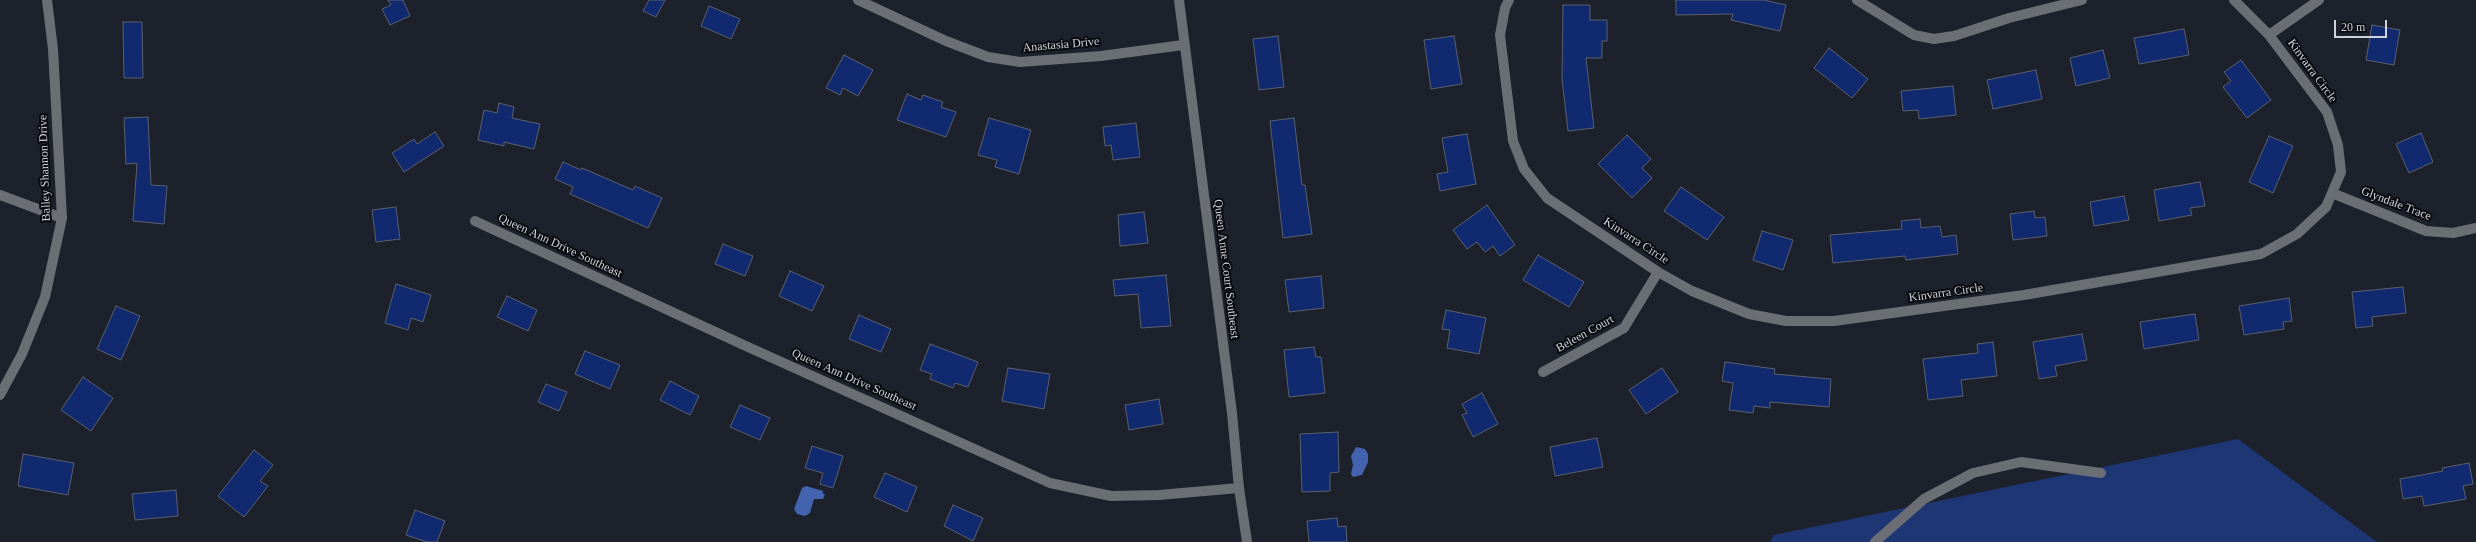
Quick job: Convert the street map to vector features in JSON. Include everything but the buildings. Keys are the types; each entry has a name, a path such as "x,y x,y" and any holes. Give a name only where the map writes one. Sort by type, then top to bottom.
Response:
{"street":[{"name":"Balley Shannon Drive","path":"0,395 22,354 45,297 62,218 53,49 47,0"},
{"name":"Anastasia Drive","path":"858,0 946,41 988,57 1020,62 1094,56 1183,45"},
{"name":"Queen Anne Court Southeast","path":"1179,0 1183,45 1232,413 1239,488 1247,542"},
{"name":"Kinvarra Circle","path":"1509,0 1505,8 1500,36 1514,141 1524,169 1547,198 1658,272 1692,291 1748,314 1786,321 1834,321 2024,295 2261,254 2296,234 2326,207 2341,172 2338,145 2327,112 2269,35 2234,0"},
{"path":"1857,0 1874,12 1914,35 1934,38 1954,36 2009,18 2082,0"},
{"path":"2269,35 2319,0"},
{"name":"Glyndale Trace","path":"2332,193 2426,231 2453,232 2476,228"},
{"path":"0,195 62,218"},
{"name":"Queen Ann Drive Southeast","path":"475,221 748,347 1050,483 1111,496 1159,495 1239,488"},
{"name":"Beleen Court","path":"1543,372 1624,328 1658,272"},
{"path":"1874,542 1924,498 1973,473 2022,462 2101,473"}],"shaded area":[{"path":"2238,439 2377,542 1770,542 1774,535"},
{"path":"1356,447 1365,449 1368,454 1368,462 1362,475 1353,477 1351,474 1353,465 1351,456"},
{"path":"806,486 823,491 823,494 825,494 823,499 814,499 810,513 805,516 797,514 794,509 802,488"}]}
